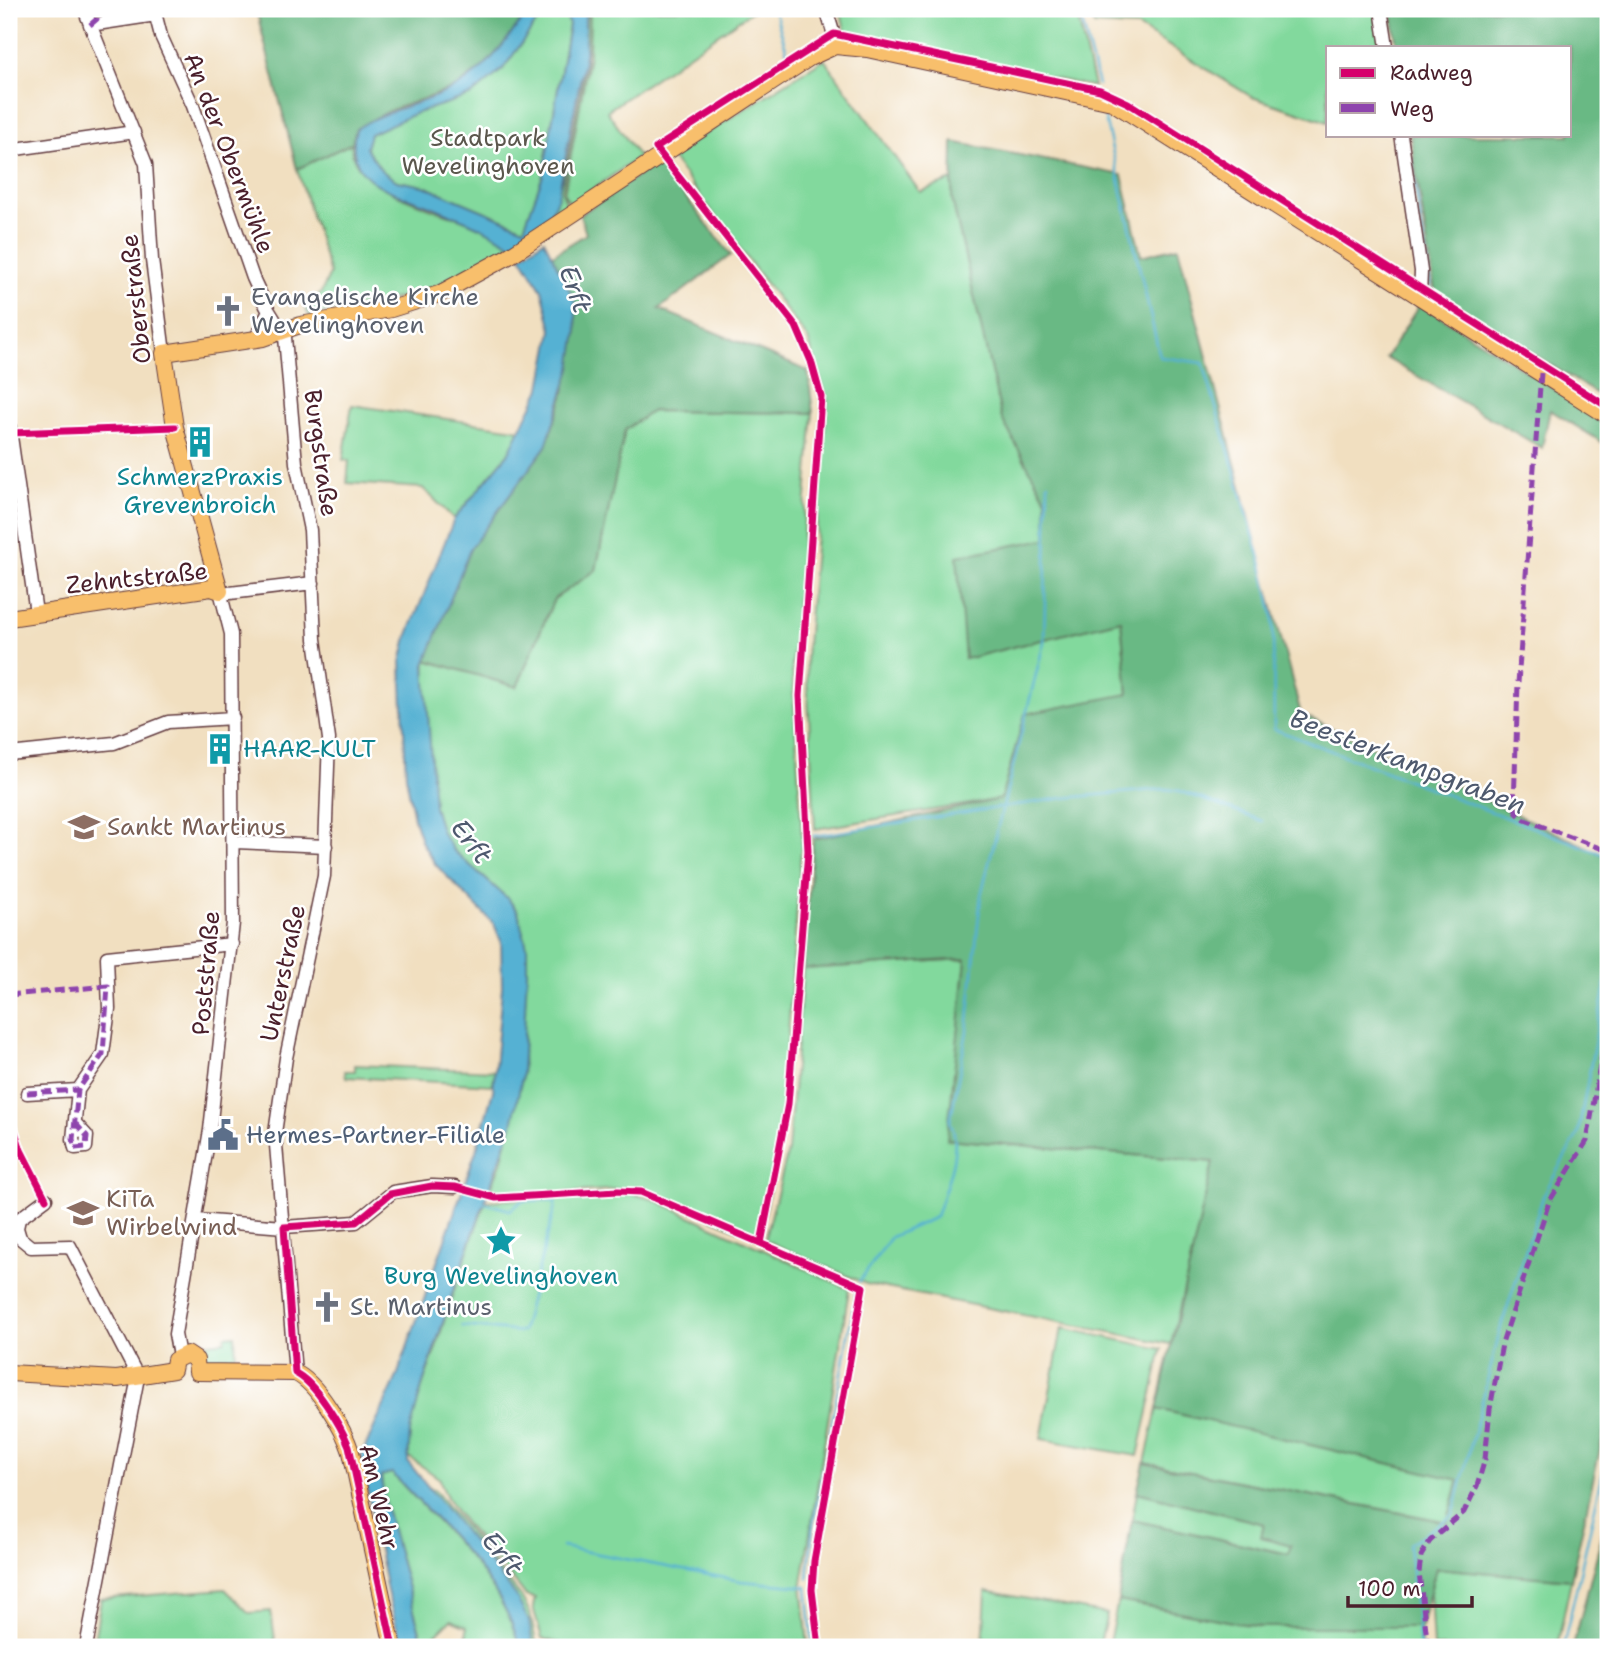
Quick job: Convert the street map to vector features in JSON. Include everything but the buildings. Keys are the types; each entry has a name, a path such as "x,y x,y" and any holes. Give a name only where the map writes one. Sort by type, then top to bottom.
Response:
{"main road":[{"path":"164,353 255,340 282,330 419,301 452,288 509,256 809,58 837,45 1110,101 1608,415"},
{"name":"Oberstraße","path":"164,353 175,427 220,591"},
{"name":"Zehntstraße","path":"9,618 211,588 220,591"},
{"path":"9,1373 115,1379 138,1377 176,1363 183,1379 197,1372 295,1373"},
{"name":"Am Wehr","path":"295,1373 306,1379 349,1446 393,1647"}],"street":[{"name":"Oberstraße","path":"83,9 134,132 149,176 152,260 164,353"},
{"path":"826,9 837,45"},
{"path":"1381,9 1387,46"},
{"path":"90,25 155,12"},
{"name":"An der Obermühle","path":"155,12 164,43 193,106 249,266 269,311 282,330"},
{"path":"9,150 134,132"},
{"path":"1401,136 1421,271 1420,296"},
{"path":"255,340 269,311"},
{"name":"Burgstraße","path":"282,330 296,463 310,525 313,583"},
{"path":"9,422 11,464 36,613"},
{"name":"Zehntstraße","path":"220,591 230,593 313,583"},
{"name":"Unterstraße","path":"295,1373 275,1125 290,1040 322,894 326,846 329,735 316,648 313,583"},
{"name":"Poststraße","path":"176,1363 175,1334 197,1220 232,944 235,842 231,634 220,591"},
{"path":"9,754 114,743 168,722 233,718"},
{"path":"235,842 326,846"},
{"path":"76,1124 78,1090 103,1054 108,1009 107,957 232,944"},
{"path":"27,1093 78,1090"},
{"path":"197,1220 284,1227 356,1222 393,1192 432,1186 455,1187"},
{"path":"46,1199 19,1219 17,1228 20,1238 31,1247 70,1246 138,1377 86,1647"}],"green space":[{"path":"256,9 530,9 501,49 482,68 455,88 391,110 356,129 352,143 297,169"},
{"name":"Stadtpark Wevelinghoven","path":"546,9 565,9 569,25 543,175 524,228 424,186 397,181 382,171 366,148 370,134 503,69"},
{"path":"585,9 588,40 585,66 575,126 562,192 567,205 548,220 562,180 580,95 585,52"},
{"path":"590,9 755,9 607,111 639,157 571,204 564,194 589,56"},
{"path":"840,9 1076,9 1094,87 846,34"},
{"path":"1090,9 1375,9 1382,46 1326,46 1326,121 1252,97 1138,27 1094,25"},
{"path":"1391,9 1608,9 1608,401 1435,292 1410,136 1572,136 1572,46 1397,46"},
{"path":"824,59 920,192 952,180 952,199 1002,419 1046,499 1046,539 965,659 1121,620 1128,695 1025,714 1001,799 815,829 806,658 827,400 808,339 670,156"},
{"path":"953,142 1122,175 1141,256 1178,247 1301,714 1608,857 1608,1413 1571,1580 1436,1568 1421,1627 1261,1627 1118,1601 1132,1520 1288,1554 1291,1545 1261,1537 1264,1524 1137,1492 1144,1463 1447,1522 1459,1480 1157,1409 1213,1162 947,1139 966,959 803,969 813,839 1001,799 1025,714 1128,694 1121,620 965,659 957,556 1046,539 1046,499 1002,419 952,199"},
{"name":"Stadtpark Wevelinghoven","path":"352,143 354,160 365,175 383,187 429,208 488,229 511,245 445,282 417,294 309,316 305,307 321,293 330,274 297,169"},
{"path":"658,162 731,255 659,309 808,371 813,413 652,411 625,430 596,570 554,599 517,687 426,660 470,549 546,446 563,397 577,332 561,273 551,256 586,234 580,215"},
{"path":"1417,302 1608,423 1608,446 1550,410 1542,448 1386,358 1418,307"},
{"path":"352,405 522,430 508,454 454,519 423,488 347,483 349,461 343,460"},
{"path":"652,411 813,413 792,665 802,838 781,1132 760,1239 642,1190 505,1196 489,1193 501,1163 522,1077 527,947 518,912 508,899 454,851 442,833 434,807 424,696 426,660 517,687 554,599 596,570 625,430"},
{"path":"966,959 948,1139 1214,1162 1171,1344 866,1284 765,1240 788,1151 803,969"},
{"path":"355,1065 495,1071 493,1085 346,1077 345,1071 355,1071"},
{"path":"630,1193 655,1200 849,1289 802,1583 808,1647 571,1647 542,1638 533,1607 535,1598 526,1596 464,1522 453,1507 440,1479 409,1457 414,1412 486,1201"},
{"path":"1062,1328 1162,1349 1138,1456 1041,1439"},
{"path":"235,1335 236,1364 212,1365 191,1345 225,1341 225,1336"},
{"path":"1157,1409 1459,1479 1448,1522 1145,1463"},
{"path":"392,1473 484,1576 511,1622 519,1647 466,1647 467,1627 451,1620 424,1646 384,1501 381,1476"},
{"path":"428,1487 434,1489 521,1596 530,1613 537,1647 533,1647 527,1623 505,1581"},
{"path":"1137,1492 1264,1524 1292,1544 1289,1554 1132,1520"},
{"path":"1608,1512 1608,1647 1573,1647"},
{"path":"1436,1568 1571,1580 1557,1647 1433,1647 1430,1592"},
{"path":"225,1589 249,1613 271,1611 276,1647 93,1647 101,1599"},
{"path":"986,1591 1107,1614 1099,1647 983,1647"},
{"path":"1118,1601 1261,1627 1421,1627 1421,1647 1108,1647"}],"water":[{"path":"530,9 546,9 503,69 472,95 414,114 370,134 366,148 382,171 397,181 424,186 524,228 543,175 569,25 565,9 585,9 585,54 558,197 548,220 511,245 475,225 377,184 365,175 357,163 354,148 356,129 380,116 444,93 467,80 497,52"},
{"path":"544,240 575,301 577,332 571,369 546,446 470,549 425,665 434,807 442,833 454,851 508,899 518,912 527,947 527,972 522,1077 512,1125 422,1387 410,1431 408,1462 515,1594 529,1621 533,1647 519,1647 511,1622 484,1576 392,1473 381,1476 384,1501 424,1647 402,1647 387,1591 361,1456 396,1379 476,1151 493,1091 502,987 501,941 494,924 436,865 422,843 414,819 406,776 401,662 407,637 454,519 508,454 541,388 552,330 542,290 521,256"}],"waterway":[{"path":"774,9 788,55"},
{"name":"Beesterkampgraben","path":"1079,9 1098,85"},
{"name":"Beesterkampgraben","path":"1103,110 1160,357 1203,363 1262,565 1273,616 1274,729 1608,856"},
{"path":"1411,159 1431,290"},
{"path":"859,1282 891,1237 936,1217 951,1169 955,1144 950,1122 967,1031 981,895 1044,642 1048,483"},
{"path":"813,836 1063,798 1165,789 1180,791 1262,821"},
{"path":"1420,1647 1409,1544 1453,1515 1501,1327 1544,1194 1578,1134 1608,970"},
{"path":"462,1326 522,1332 555,1206 555,1200 522,1201 510,1210 482,1202"},
{"path":"808,1579 813,1526 857,1287"},
{"path":"1563,1647 1608,1451"},
{"path":"562,1547 741,1581 807,1587 813,1647"}],"marked path":[{"path":"90,25 97,19 96,9"},
{"path":"1541,373 1518,683 1514,805 1517,813 1525,820 1608,851"},
{"path":"9,995 108,986 103,1054 78,1090 73,1139 75,1148 86,1147 87,1136 76,1124"},
{"path":"1428,1647 1419,1573 1421,1556 1430,1541 1464,1512 1477,1486 1485,1459 1490,1409 1502,1344 1549,1202 1587,1141 1608,1019"},
{"path":"27,1093 78,1090"}],"cycle path":[{"path":"761,1243 788,1104 808,851 800,696 821,397 811,361 796,326 656,148 834,34 1100,90 1128,103 1608,407"},
{"path":"10,433 175,427"},
{"path":"9,1114 21,1150 46,1199"},
{"path":"393,1647 349,1446 334,1416 319,1395 295,1373 284,1227 356,1222 390,1194 432,1186 455,1187 496,1198 641,1192 863,1287 814,1561 812,1590 819,1647"}],"place":[{"name":"Evangelische Kirche Wevelinghoven","path":"228,311"},
{"name":"SchmerzPraxis Grevenbroich","path":"200,442"},
{"name":"HAAR-KULT","path":"220,749"},
{"name":"Sankt Martinus","path":"84,827"},
{"name":"Hermes-Partner-Filiale","path":"223,1135"},
{"name":"KiTa Wirbelwind","path":"83,1213"},
{"name":"Burg Wevelinghoven","path":"501,1241"},
{"name":"St. Martinus","path":"327,1307"}],"water label":[{"name":"Erft","path":"576,289"},
{"name":"Erft","path":"472,841"},
{"name":"Erft","path":"503,1553"}]}
